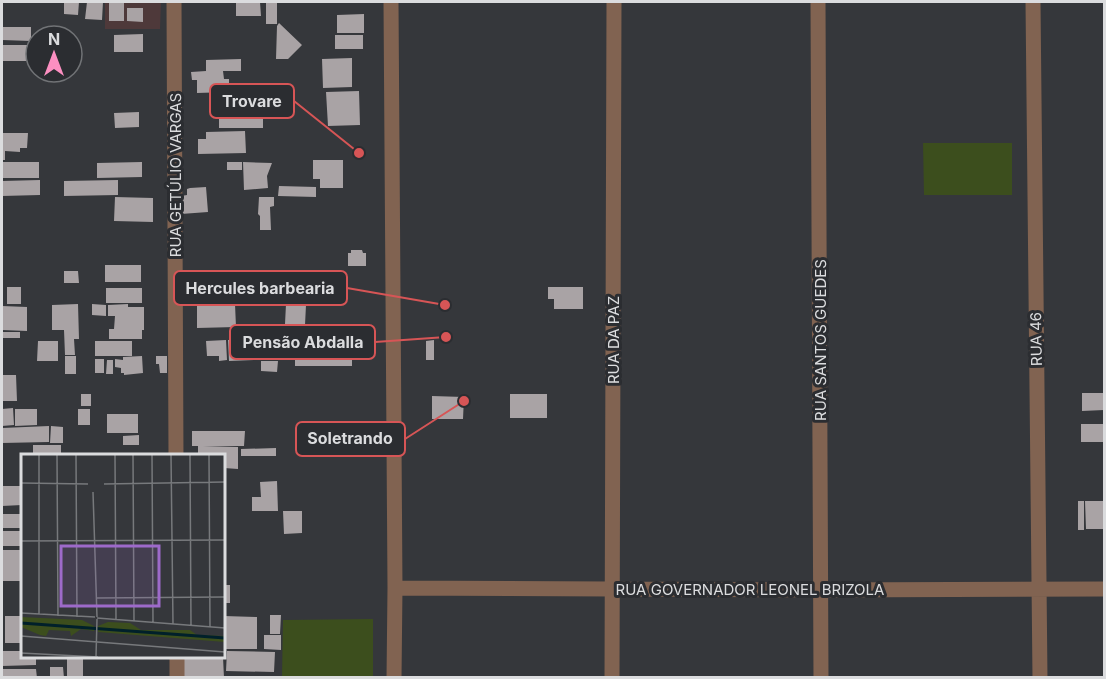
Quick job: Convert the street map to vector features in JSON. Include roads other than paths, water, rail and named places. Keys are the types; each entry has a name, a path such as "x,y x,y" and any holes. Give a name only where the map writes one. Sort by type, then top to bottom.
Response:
{"street":[{"name":"RUA GETÚLIO VARGAS","path":"174,2 176,454"},
{"path":"391,2 394,678"},
{"name":"RUA DA PAZ","path":"612,678 614,2"},
{"name":"RUA SANTOS GUEDES","path":"818,2 822,678"},
{"name":"RUA 46","path":"1033,2 1040,678"},
{"name":"RUA GOVERNADOR LEONEL BRIZOLA","path":"395,588 1104,589"},
{"path":"177,658 177,678"}],"place":[{"name":"Trovare","path":"359,153"},
{"name":"Hercules barbearia","path":"445,305"},
{"name":"Pensão Abdalla","path":"446,337"},
{"name":"Soletrando","path":"464,401"}]}
